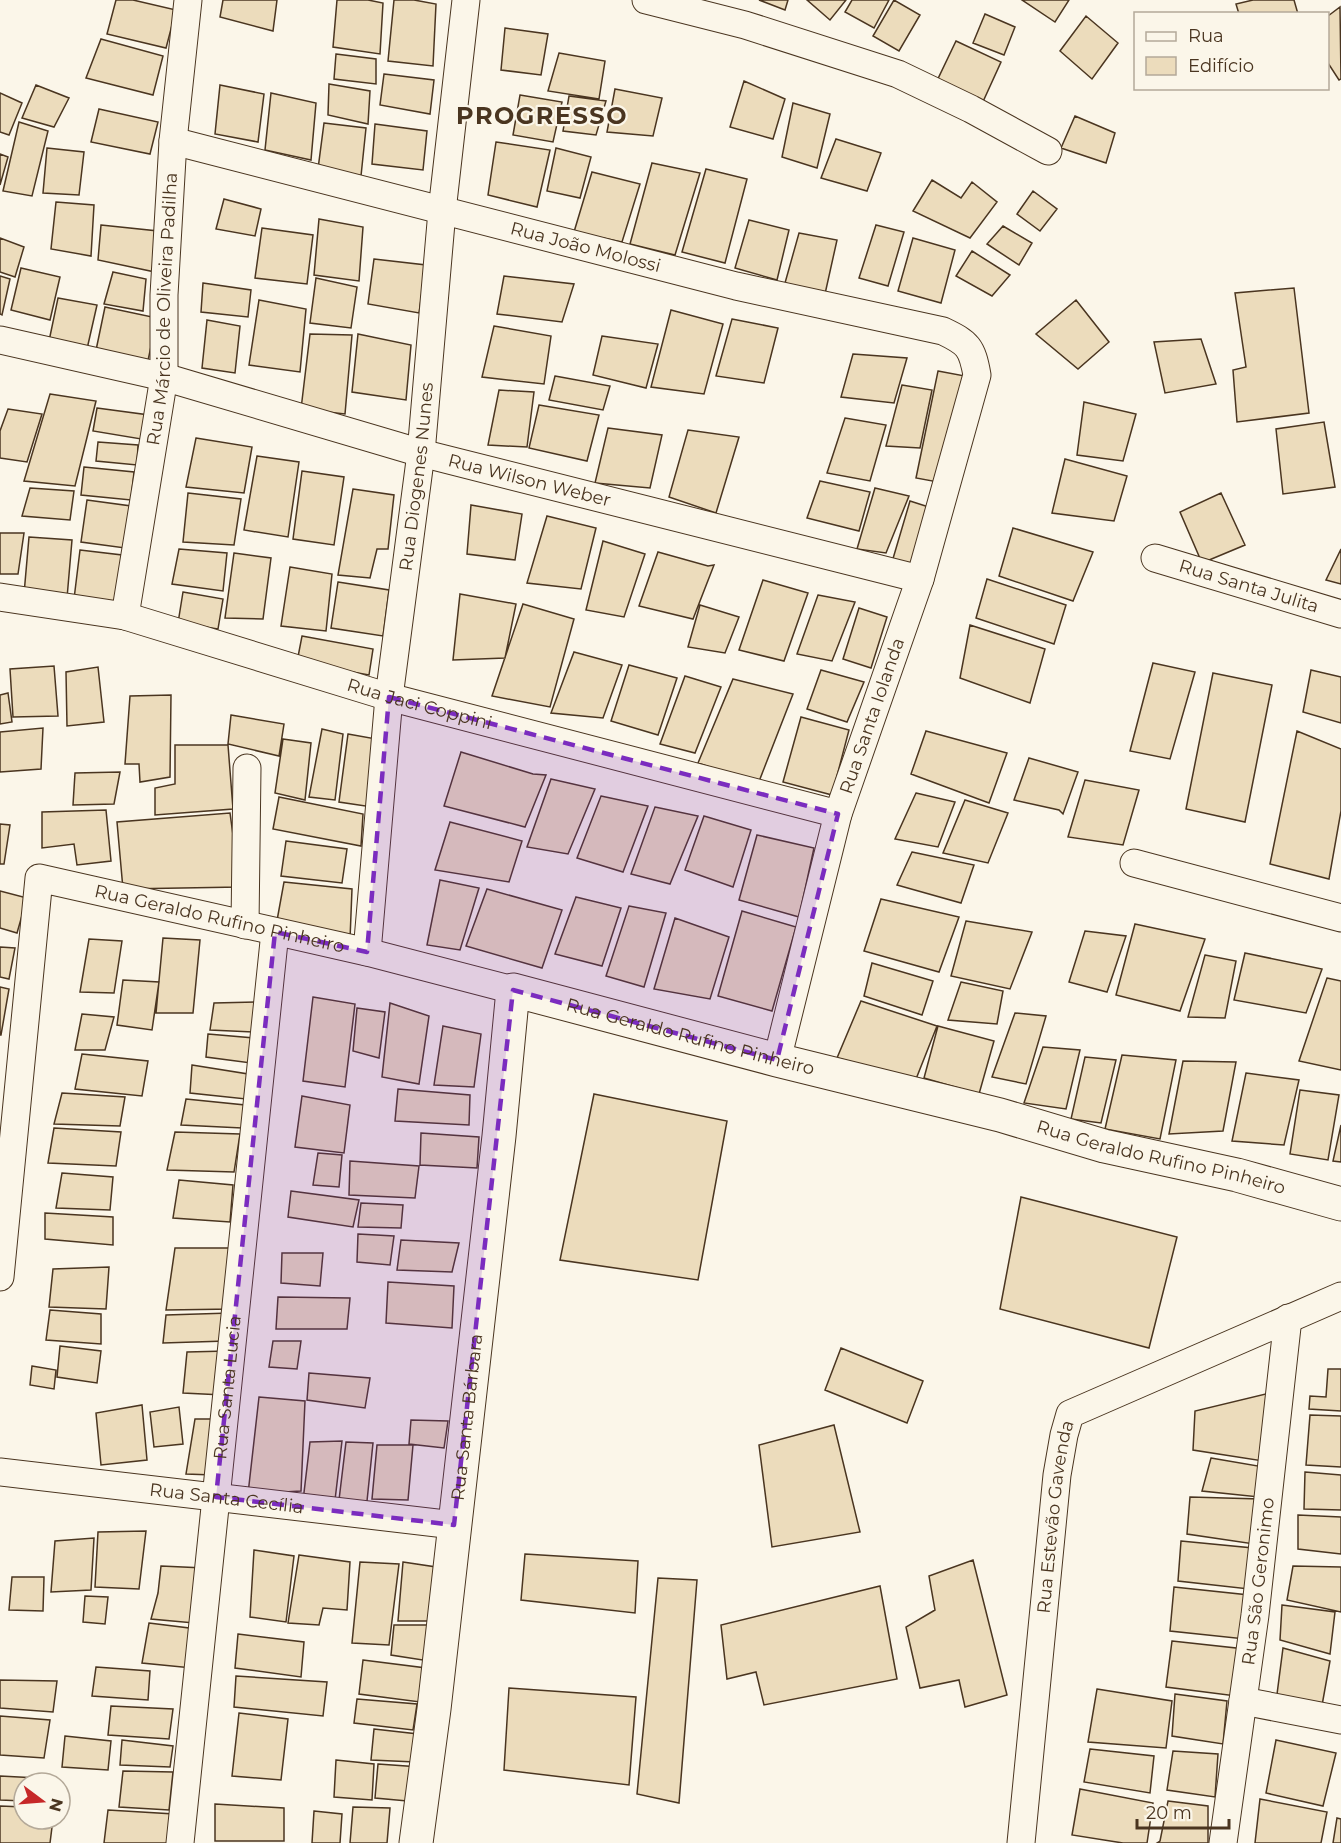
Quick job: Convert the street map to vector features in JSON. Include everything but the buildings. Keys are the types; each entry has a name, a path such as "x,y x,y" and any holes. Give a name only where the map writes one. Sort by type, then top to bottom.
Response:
{"street":[{"name":"Rua Márcio de Oliveira Padilha","path":"125,616 164,377 164,295 173,141 188,0"},
{"name":"Rua Diogenes Nunes","path":"367,952 389,697 421,453 442,211 466,0"},
{"path":"646,0 745,25 898,74 971,109 1048,151"},
{"name":"Rua João Molossi","path":"173,141 736,285 943,331 962,340 974,354 977,375"},
{"name":"Rua Wilson Weber","path":"0,340 164,377 421,453 920,579"},
{"name":"Rua Santa Iolanda","path":"777,1060 838,814 920,579 977,375"},
{"name":"Rua Santa Julita","path":"1155,558 1341,614"},
{"name":"Rua Jaci Coppini","path":"0,597 125,616 389,697 838,814"},
{"path":"245,925 247,768"},
{"path":"1134,863 1341,918"},
{"name":"Rua Geraldo Rufino Pinheiro","path":"0,1277 39,878 367,952 777,1060 1000,1115 1104,1146 1228,1173 1341,1204"},
{"name":"Rua Santa Lucia","path":"180,1843 275,932"},
{"name":"Rua Santa Bárbara","path":"416,1843 434,1709 499,1136 513,990"},
{"name":"Rua Estevão Gavenda","path":"1021,1843 1057,1476 1070,1414 1341,1296"},
{"name":"Rua São Geronimo","path":"1223,1843 1243,1701 1288,1318"},
{"name":"Rua Santa Cecília","path":"0,1472 454,1525"},
{"path":"1243,1701 1341,1720"}],"highlighted area":[{"path":"389,697 838,814 777,1060 513,990 454,1525 216,1497 275,932 367,952"}],"district":[{"name":"PROGRESSO","path":"542,116"}]}
